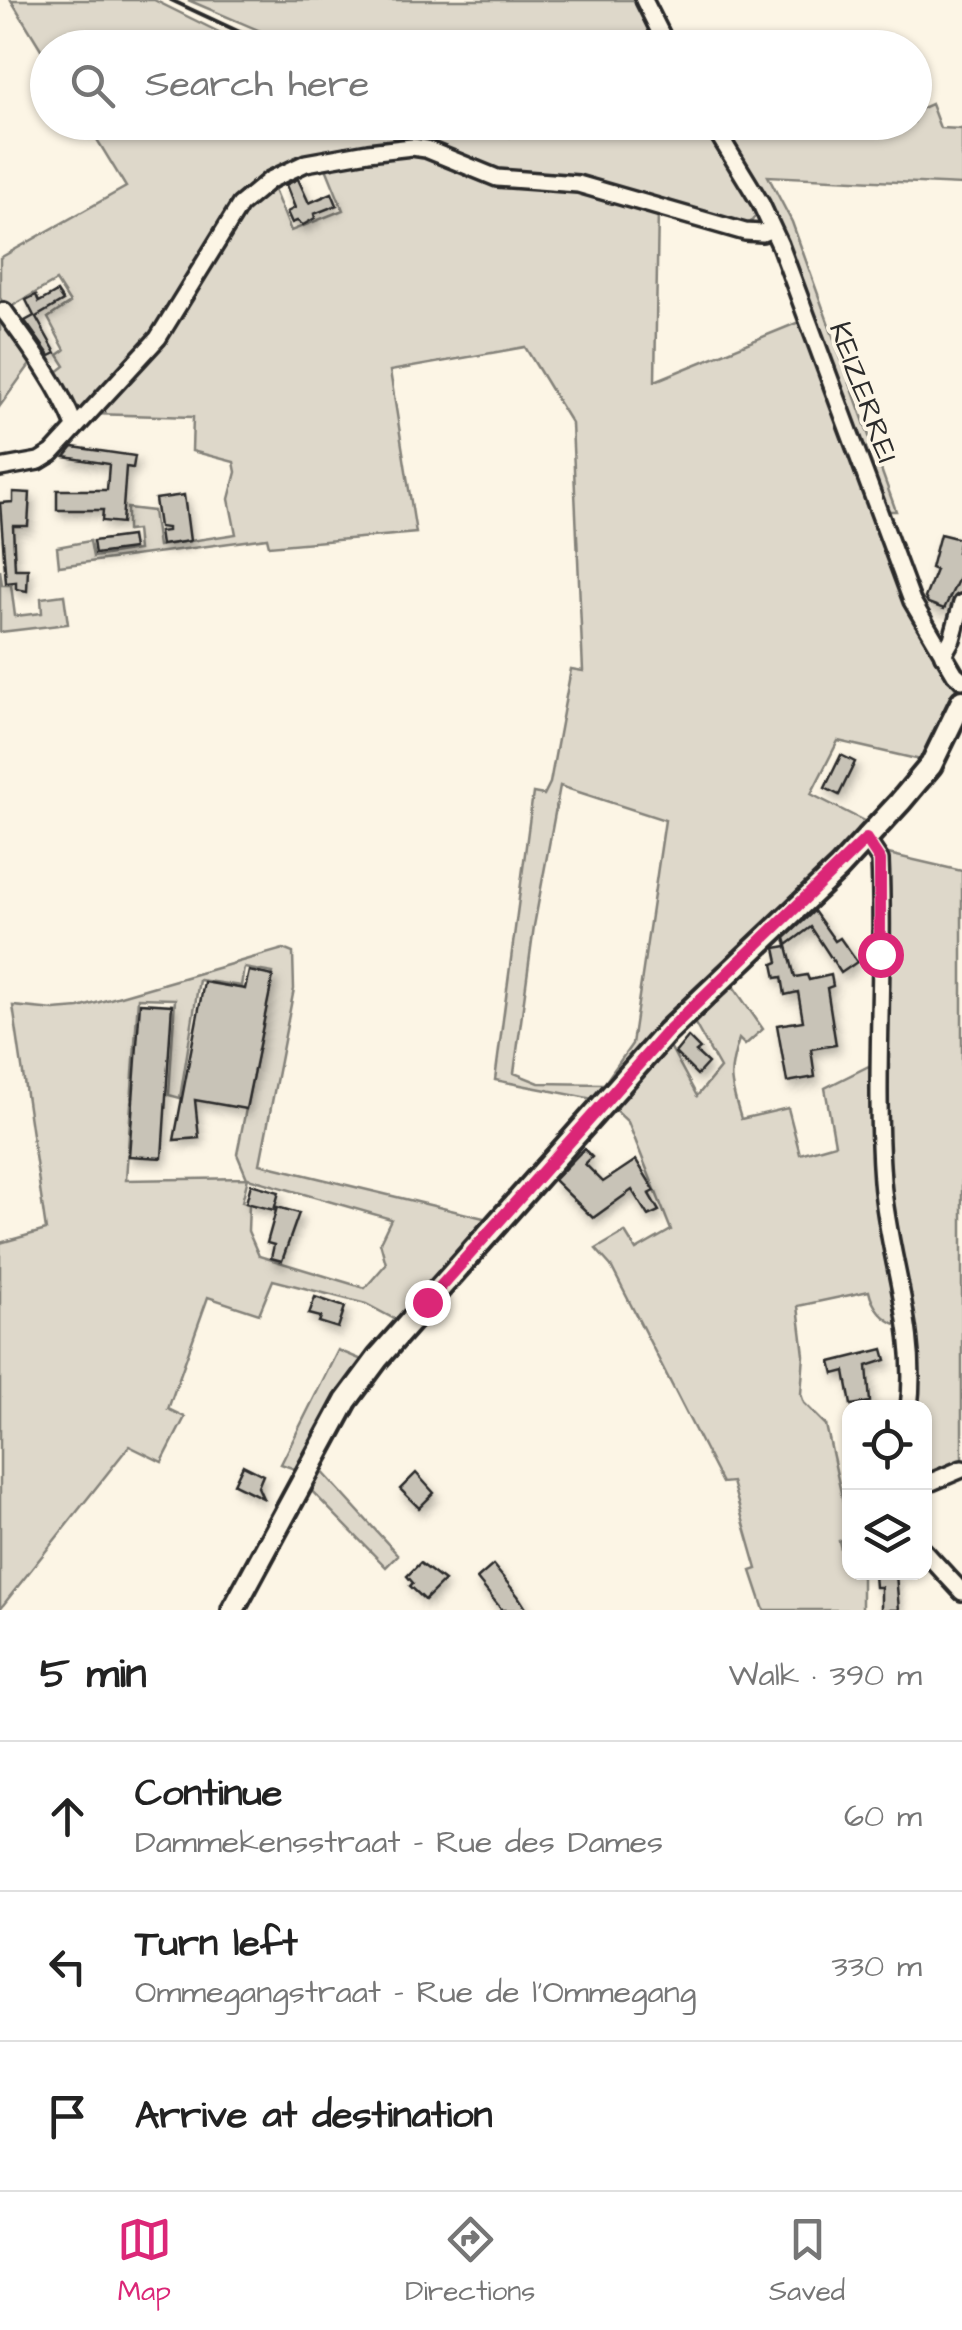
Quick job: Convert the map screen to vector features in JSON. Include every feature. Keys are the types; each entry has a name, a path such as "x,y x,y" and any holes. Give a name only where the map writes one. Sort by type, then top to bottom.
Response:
{"main road":[{"path":"233,1610 346,1401 378,1358 667,1032 866,839 931,764 962,700"}],"street":[{"path":"644,0 659,30"},
{"name":"KEIZERREI","path":"722,140 761,204 787,260 912,601 962,680"},
{"path":"0,468 39,461 52,453 171,320 240,205 270,180 306,163 412,147 497,178 578,184 745,232 762,234 772,229"},
{"path":"4,310 46,368 68,405 75,426"},
{"path":"944,655 962,603"},
{"path":"866,839 880,860 878,1128 888,1236 912,1352 909,1400"},
{"path":"932,1482 962,1468"},
{"path":"932,1560 962,1592"}],"shaded area":[{"path":"11,0 154,0 215,30 30,30"},
{"path":"188,0 641,0 656,30 258,30"},
{"path":"932,107 940,128 962,129 962,185 768,176 792,222 896,511 883,511 778,230 725,140 932,140"},
{"path":"97,140 424,140 338,148 307,157 261,180 147,342 79,415 53,375 65,366 58,355 65,350 48,318 70,303 56,281 7,309 0,298 0,258 126,187"},
{"path":"424,140 718,140 758,212 749,225 736,225 496,172"},
{"path":"413,151 658,209 655,381 804,320 917,620 959,695 925,761 838,741 811,794 872,825 598,1100 495,1080 533,793 544,795 550,783 571,669 583,671 572,424 525,347 390,371 416,533 269,546 267,538 59,566 57,547 90,541 93,557 138,550 136,530 127,531 127,508 153,511 158,546 236,534 229,499 236,472 234,462 192,451 193,417 94,414 153,351 238,215 280,178 283,183 274,190 291,231 343,210 324,163","holes":["560,786 665,820 632,1044 604,1084 539,1083 514,1073 534,926"]},
{"path":"0,310 34,359 0,406"},
{"path":"0,570 2,585 11,585 15,616 42,613 41,598 64,595 68,624 0,632"},
{"path":"884,853 962,871 962,1463 932,1476 932,1400 915,1400 919,1361 895,1248 885,1154"},
{"path":"283,949 293,953 294,989 260,1164 492,1220 402,1323 366,1304 273,1280 259,1314 208,1297 168,1409 185,1417 162,1462 129,1446 0,1609 0,1243 46,1230 13,1006 79,1008","holes":["244,968 273,973 237,1154 247,1178 126,1180 138,998 175,999 169,1095 180,1098 199,980 241,986","248,1178 391,1219 380,1242 386,1264 365,1288 259,1256 248,1231 249,1204 242,1202"]},
{"path":"728,979 763,1029 745,1045 739,1039 735,1052 731,1079 741,1119 788,1108 800,1154 835,1144 825,1088 875,1063 903,1322 898,1325 883,1316 869,1291 798,1306 804,1355 801,1394 804,1403 826,1425 842,1497 842,1580 862,1580 862,1610 764,1610 751,1571 757,1569 732,1482 722,1483 611,1266 596,1249 625,1232 636,1250 671,1230 628,1122 610,1105 666,1039 697,1096 720,1068 690,1015"},
{"path":"338,1350 367,1362 332,1406 297,1470 281,1464"},
{"path":"319,1468 398,1555 386,1567 307,1486"}],"building":[{"path":"298,179 309,203 332,193 337,205 314,214 315,218 303,225 292,223 287,212 295,208 286,185"},
{"path":"57,292 63,301 36,317 56,353 50,356 25,321 34,316 26,300 36,295 39,302"},
{"path":"73,447 135,456 133,468 126,467 122,523 102,521 103,510 57,510 57,490 107,490 109,464 65,457"},
{"path":"13,492 30,493 28,526 13,526 15,569 28,569 27,591 16,589 16,582 6,583 0,503 13,502"},
{"path":"184,495 190,541 161,545 159,532 167,528 159,527 155,499"},
{"path":"940,534 960,539 957,552 962,554 960,576 944,609 925,598 936,570 931,568"},
{"path":"131,536 133,549 95,554 93,541"},
{"path":"841,755 855,762 839,795 825,788"},
{"path":"814,911 835,941 840,938 857,962 841,973 811,927 787,945 785,938"},
{"path":"787,946 795,977 807,975 809,980 831,975 833,986 827,988 836,1045 811,1049 815,1077 787,1082 777,1025 803,1021 798,992 785,995 782,977 776,978 773,964 778,962 775,948"},
{"path":"249,971 273,976 246,1109 195,1100 199,1138 174,1140 204,982 245,989"},
{"path":"140,1003 172,1005 162,1158 129,1156"},
{"path":"688,1037 708,1063 697,1075 675,1053"},
{"path":"584,1149 592,1157 585,1164 603,1182 636,1160 655,1191 649,1194 659,1211 648,1216 632,1190 593,1218 554,1180"},
{"path":"251,1184 279,1192 274,1210 246,1203"},
{"path":"277,1207 299,1213 282,1261 271,1258 274,1245 267,1243"},
{"path":"315,1297 345,1307 338,1328 309,1314"},
{"path":"883,1349 886,1360 867,1366 870,1400 850,1400 845,1371 834,1374 831,1362"},
{"path":"243,1465 263,1475 258,1487 263,1498 234,1484"},
{"path":"416,1473 434,1493 419,1508 400,1489"},
{"path":"420,1563 444,1581 425,1600 410,1586 413,1583 407,1576"},
{"path":"493,1565 527,1610 502,1610 477,1579"},
{"path":"874,1580 896,1580 899,1610 881,1610 881,1587 875,1587"}],"railway":[{"path":"171,0 235,30"}],"route":[{"path":"427,1302 667,1032 866,839 880,860 880,954"}]}
